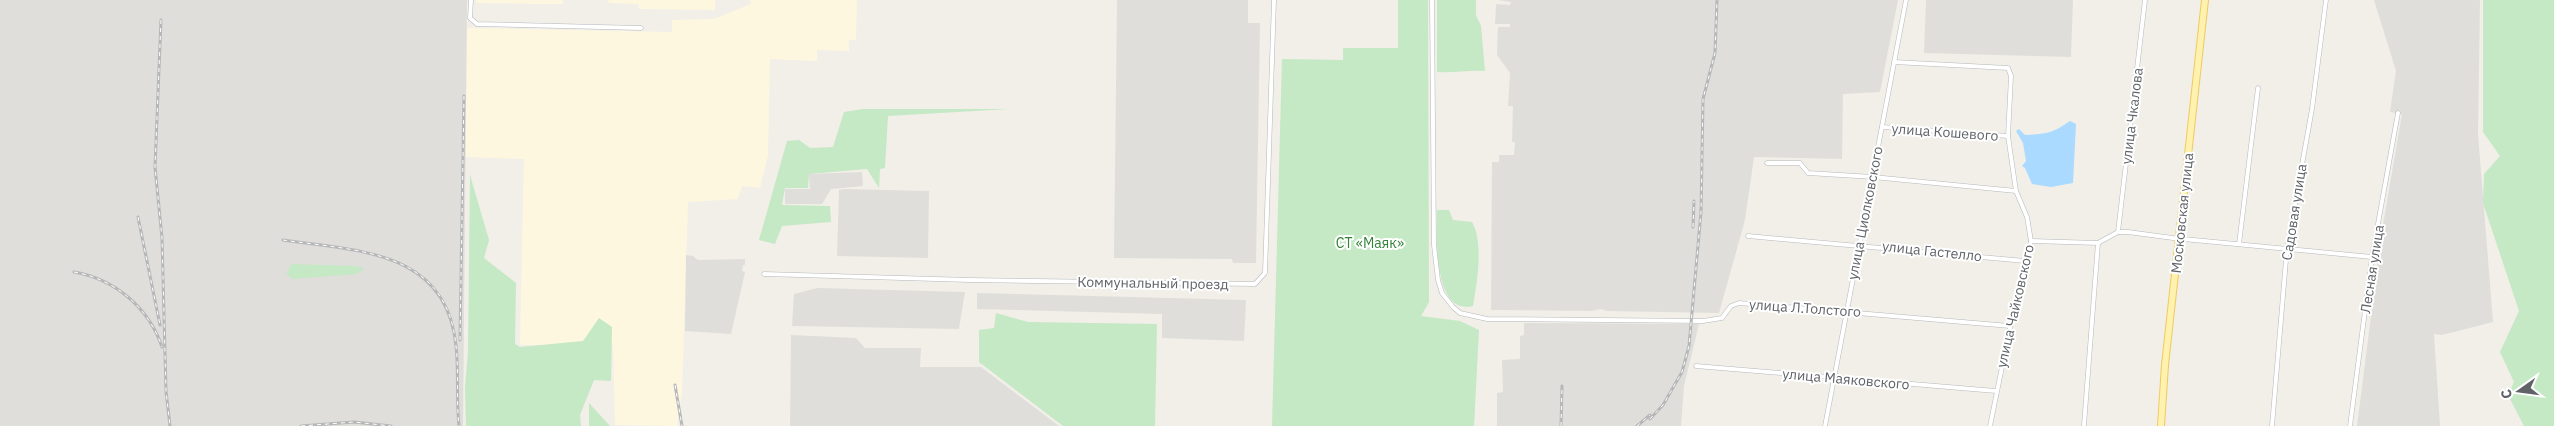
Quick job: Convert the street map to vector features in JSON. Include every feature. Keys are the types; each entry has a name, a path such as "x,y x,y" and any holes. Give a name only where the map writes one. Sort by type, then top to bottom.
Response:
{"main road":[{"name":"Московская улица","path":"2161,426 2165,365 2205,0"}],"street":[{"path":"471,0 470,18 477,24 641,28"},
{"name":"Коммунальный проезд","path":"764,274 970,280 1255,284 1265,273 1274,0"},
{"name":"улица Л.Толстого","path":"1432,0 1434,245 1438,280 1442,293 1460,313 1487,319 1703,321 1722,318 1731,306 1739,303 2010,326"},
{"name":"улица Циолковского","path":"1825,426 1858,244 1906,0"},
{"name":"улица Чкалова","path":"2118,232 2145,0"},
{"name":"Садовая улица","path":"2272,426 2287,248 2312,109 2326,0"},
{"name":"улица Чайковского","path":"1894,62 2008,68 2011,76 2008,136 2016,191 2027,217 2031,241 2010,326 1990,426"},
{"path":"2239,244 2258,88"},
{"name":"Лесная улица","path":"2350,426 2372,257 2398,113"},
{"name":"улица Кошевого","path":"1882,127 2008,136"},
{"path":"1768,163 1800,163 1808,173 1872,177 2016,191"},
{"path":"2031,241 2098,243 2118,232 2372,257"},
{"name":"улица Гастелло","path":"1748,236 1858,244 2025,260"},
{"path":"2084,425 2098,243"},
{"name":"улица Маяковского","path":"1696,366 1996,391"}],"shaded area":[{"path":"0,0 467,0 463,426 0,426"},
{"path":"476,0 563,0 563,4 476,3"},
{"path":"608,0 715,0 715,10 639,9 638,4 609,3"},
{"path":"750,0 857,0 856,40 849,40 849,51 817,50 817,61 770,59 768,155 760,188 742,186 738,199 688,202 682,392 677,426 615,425 613,345 520,345 524,159 465,157 467,28 672,32 672,20 714,19 751,4"},
{"path":"1117,0 1248,0 1248,23 1260,23 1256,263 1233,263 1232,259 1114,258"},
{"path":"1498,0 1898,0 1880,92 1843,94 1842,159 1754,157 1745,220 1719,313 1607,311 1600,309 1592,311 1491,310 1492,162 1499,162 1499,155 1514,155 1515,142 1512,142 1513,106 1508,106 1510,73 1497,55 1498,27 1510,27 1510,24 1495,24 1496,4 1510,5 1511,2"},
{"path":"1926,0 2073,0 2071,57 1924,53"},
{"path":"2374,0 2480,0 2478,134 2493,322 2442,335 2434,334 2440,426 2357,426 2382,231 2402,114 2390,112 2396,71"},
{"path":"862,172 863,186 831,189 822,204 785,204 785,189 810,189 809,174"},
{"path":"839,190 929,191 928,258 837,256"},
{"path":"686,255 693,256 698,260 745,259 742,271 745,272 731,334 685,331"},
{"path":"817,288 965,292 959,329 792,326 794,294"},
{"path":"977,293 1246,300 1244,341 1162,338 1162,314 977,309"},
{"path":"1524,323 1699,324 1684,386 1681,426 1497,426 1497,393 1503,392 1502,360 1520,359 1520,336 1524,335"},
{"path":"791,335 856,338 865,348 921,348 920,367 981,367 1059,426 790,426"}],"green space":[{"name":"СТ «Маяк»","path":"1398,0 1428,0 1429,302 1421,316 1460,321 1479,330 1474,426 1272,426 1282,59 1343,60 1343,48 1398,48"},
{"path":"1437,0 1476,0 1476,15 1481,26 1485,71 1437,72"},
{"path":"2483,0 2554,0 2554,426 2524,426 2508,395 2514,382 2500,352 2519,311 2483,203 2484,174 2500,156 2483,132"},
{"path":"863,109 1009,109 888,116 885,168 880,169 879,188 867,169 809,174 808,188 785,188 782,205 830,206 831,222 782,226 775,244 759,240 787,141 799,140 810,148 833,147 844,112"},
{"path":"470,175 489,240 484,258 516,283 515,344 520,347 583,341 599,318 612,327 611,381 594,380 580,415 581,426 466,426 465,387 468,352"},
{"path":"1437,210 1449,210 1453,220 1472,222 1476,231 1479,251 1473,306 1460,306 1450,299 1444,286 1438,254"},
{"path":"292,264 364,268 357,274 292,279 286,273"},
{"path":"996,313 1028,322 1157,324 1155,426 1063,426 979,362 979,330 994,328"},
{"path":"589,403 610,426 589,426"}],"water":[{"path":"2070,121 2076,124 2073,183 2051,187 2032,184 2025,168 2022,166 2026,161 2023,143 2016,131 2019,129 2025,135 2044,133 2059,128"}],"railway":[{"path":"1650,419 1663,405 1682,372 1689,346 1701,212 1703,99 1715,53 1717,0"},
{"path":"161,20 155,167 162,238 166,391 170,426"},
{"path":"460,340 464,96"},
{"path":"1693,227 1694,201"},
{"path":"138,217 160,325"},
{"path":"283,240 368,253 394,261 417,273 436,290 449,314 456,346 459,426"},
{"path":"74,272 103,281 128,298 149,320 162,347"},
{"path":"675,385 682,426"},
{"path":"1561,426 1562,386"},
{"path":"1637,426 1650,415"},
{"path":"301,426 354,422 391,426"}]}
